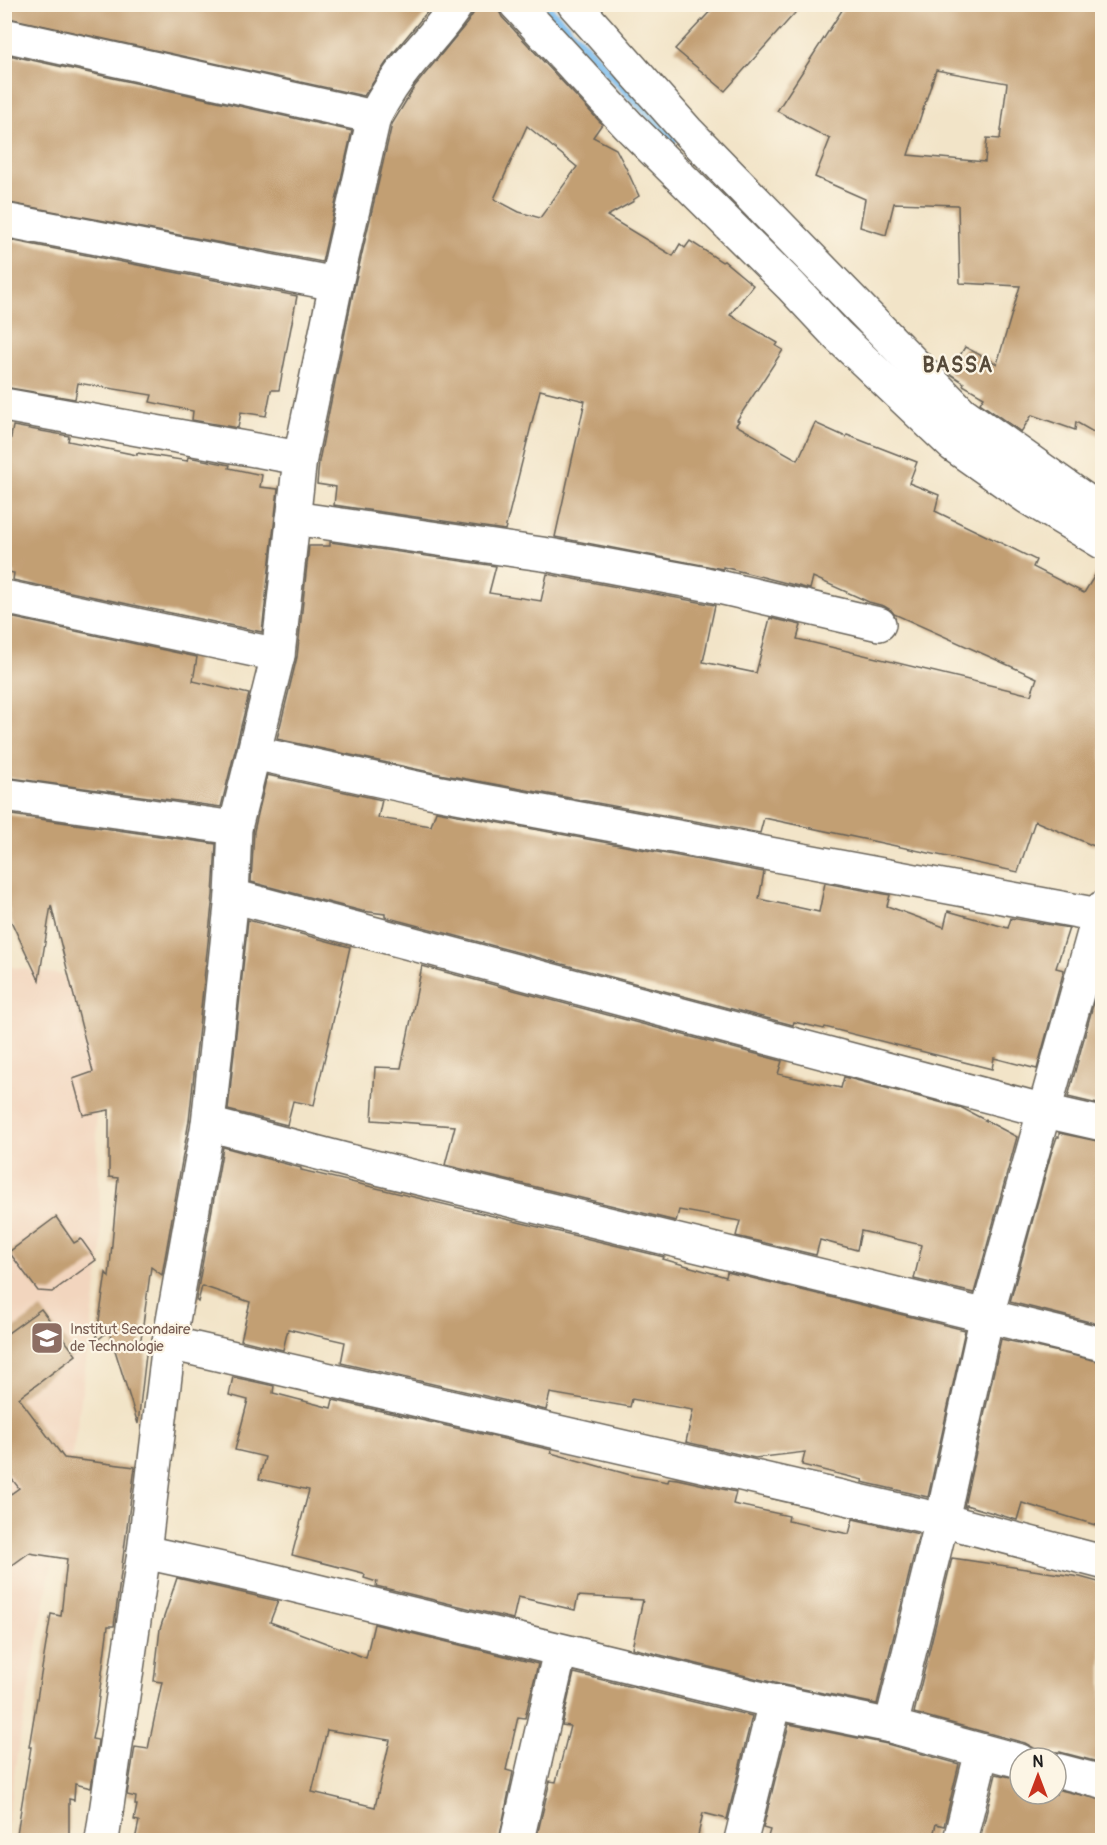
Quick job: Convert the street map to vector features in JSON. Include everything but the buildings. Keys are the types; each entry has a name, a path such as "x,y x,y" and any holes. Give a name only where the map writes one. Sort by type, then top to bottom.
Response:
{"street":[{"path":"102,1840 144,1552 169,1342 208,1124 232,896 234,828 278,655 300,458 374,117 408,64 445,23 456,4"},
{"path":"516,4 628,125 837,336 953,445 1027,497 1102,542"},
{"path":"574,4 687,131 962,413 1102,512"},
{"path":"4,35 374,117"},
{"path":"4,220 336,284"},
{"path":"4,405 300,458"},
{"path":"293,518 549,555 706,584 879,624"},
{"path":"4,597 278,655"},
{"path":"254,753 430,790 1100,912 987,1316 942,1520 891,1726"},
{"path":"4,795 234,828"},
{"path":"232,896 1045,1111 1102,1124"},
{"path":"208,1124 361,1164 1102,1344"},
{"path":"169,1342 942,1520 1102,1562"},
{"path":"144,1552 263,1578 775,1702 891,1726 1008,1758"},
{"path":"517,1840 560,1651"},
{"path":"741,1840 775,1702"},
{"path":"960,1840 982,1751"},
{"path":"1068,1773 1102,1782"}],"shaded area":[{"name":"Institut Secondaire de Technologie","path":"5,966 63,975 92,1029 102,1249 77,1427 14,1772 5,1840"}],"waterway":[{"path":"543,4 673,139"},
{"path":"736,204 877,351"}],"place":[{"name":"Institut Secondaire de Technologie","path":"47,1338"}],"district":[{"name":"BASSA","path":"958,365"}]}
